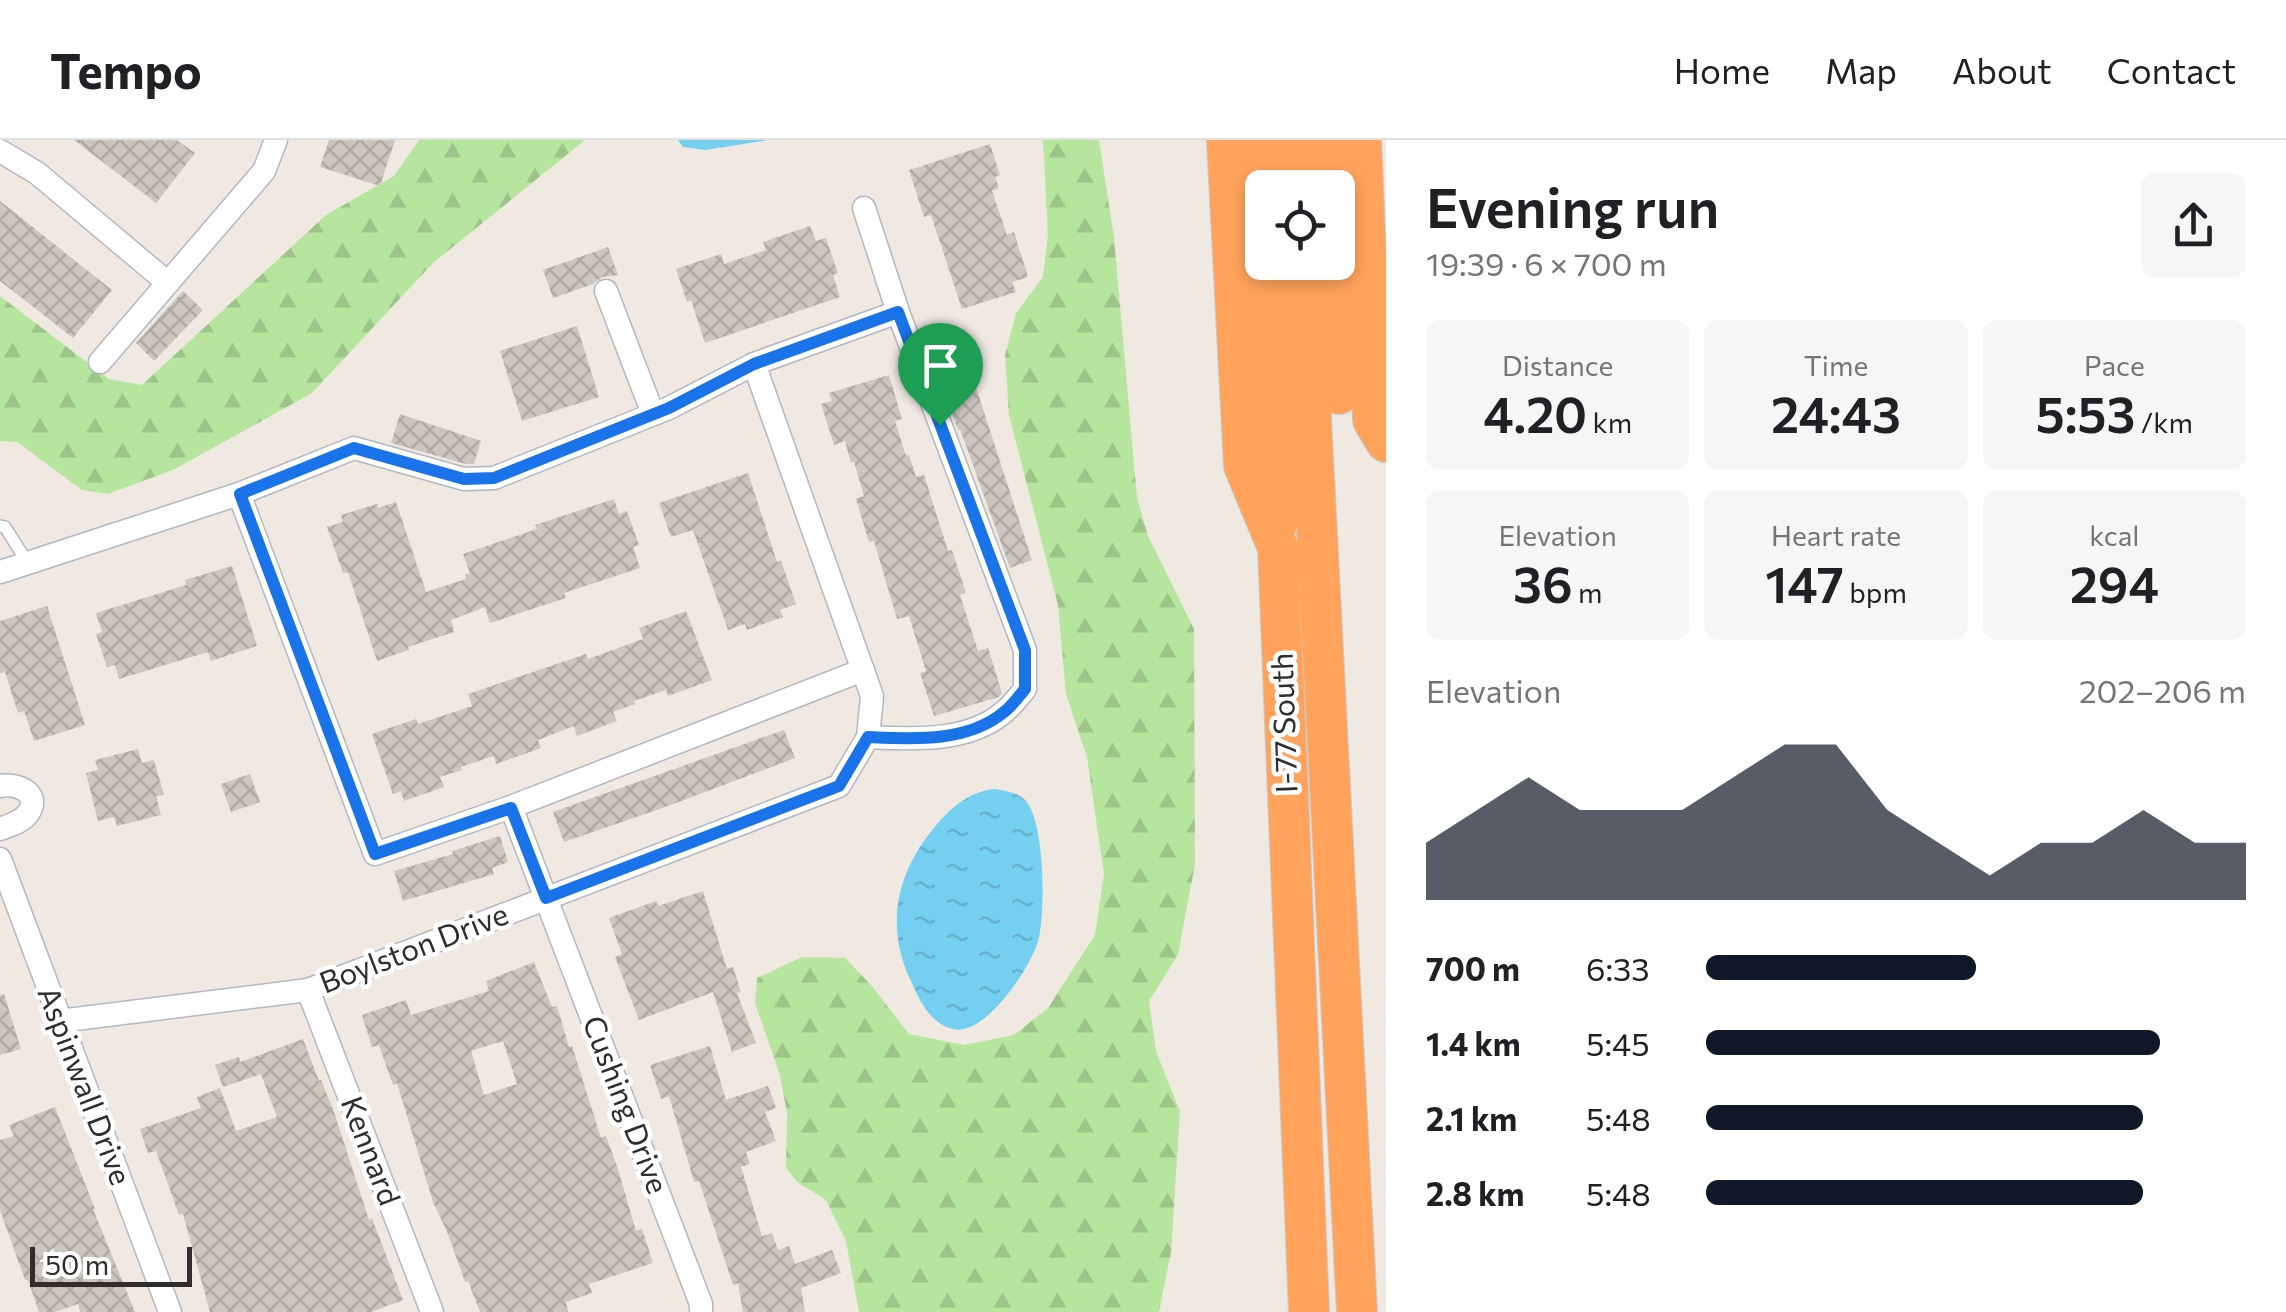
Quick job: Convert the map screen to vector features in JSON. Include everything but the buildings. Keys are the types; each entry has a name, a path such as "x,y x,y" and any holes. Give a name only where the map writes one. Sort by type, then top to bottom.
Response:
{"highway":[{"name":"I-77 South","path":"1227,140 1244,466 1278,548 1309,1312"},
{"path":"1266,140 1267,170"},
{"path":"1293,140 1296,170"},
{"path":"1327,140 1328,170"},
{"path":"1361,140 1373,420 1386,442"},
{"path":"1270,280 1278,548"},
{"path":"1304,280 1357,1312"},
{"path":"1334,280 1383,1312"}],"street":[{"path":"100,362 264,170 276,140"},
{"path":"0,151 37,173 168,283"},
{"path":"864,208 898,312 1025,650 1025,689 1003,714 969,731 924,740 868,737"},
{"path":"606,292 653,414"},
{"path":"0,572 240,494 354,448 464,479 494,478 653,414 754,364 898,312"},
{"name":"Boylston Drive","path":"59,1021 308,990 839,786 868,737 872,696 754,364"},
{"path":"240,494 375,854 511,808 862,670"},
{"path":"0,786 16,785 28,792 32,802 28,814 0,829"},
{"name":"Cushing Drive","path":"511,808 701,1312"},
{"name":"Aspinwall Drive","path":"0,859 170,1312"},
{"name":"Kennard","path":"308,990 432,1312"}],"lane":[{"path":"0,526 27,562"}],"green space":[{"path":"419,140 585,140 433,263 312,393 175,469 108,494 82,490 17,442 0,441 0,296 109,379 142,385 326,215 394,176"},
{"path":"1043,140 1099,140 1114,238 1137,498 1148,536 1194,629 1195,864 1178,955 1149,1001 1156,1051 1180,1112 1171,1252 1159,1312 859,1312 846,1241 826,1200 797,1182 786,1168 787,1113 780,1075 755,1003 757,978 802,957 845,958 909,1034 964,1045 1014,1035 1048,1008 1095,935 1104,874 1087,757 1066,694 1058,605 1009,415 1005,355 1016,313 1043,277 1048,235"}],"water":[{"path":"678,140 768,140 705,150 683,147"},
{"path":"995,789 1014,793 1031,809 1042,867 1041,928 1034,953 1005,998 979,1022 966,1029 953,1029 931,1016 910,979 898,937 899,897 913,859 938,823 963,800"}],"route":[{"path":"898,312 940,425 1025,650 1025,689 1003,714 969,731 924,740 868,737 839,786 546,898 511,808 375,854 240,494 354,448 464,479 494,478 669,408 754,364 898,312"}]}
